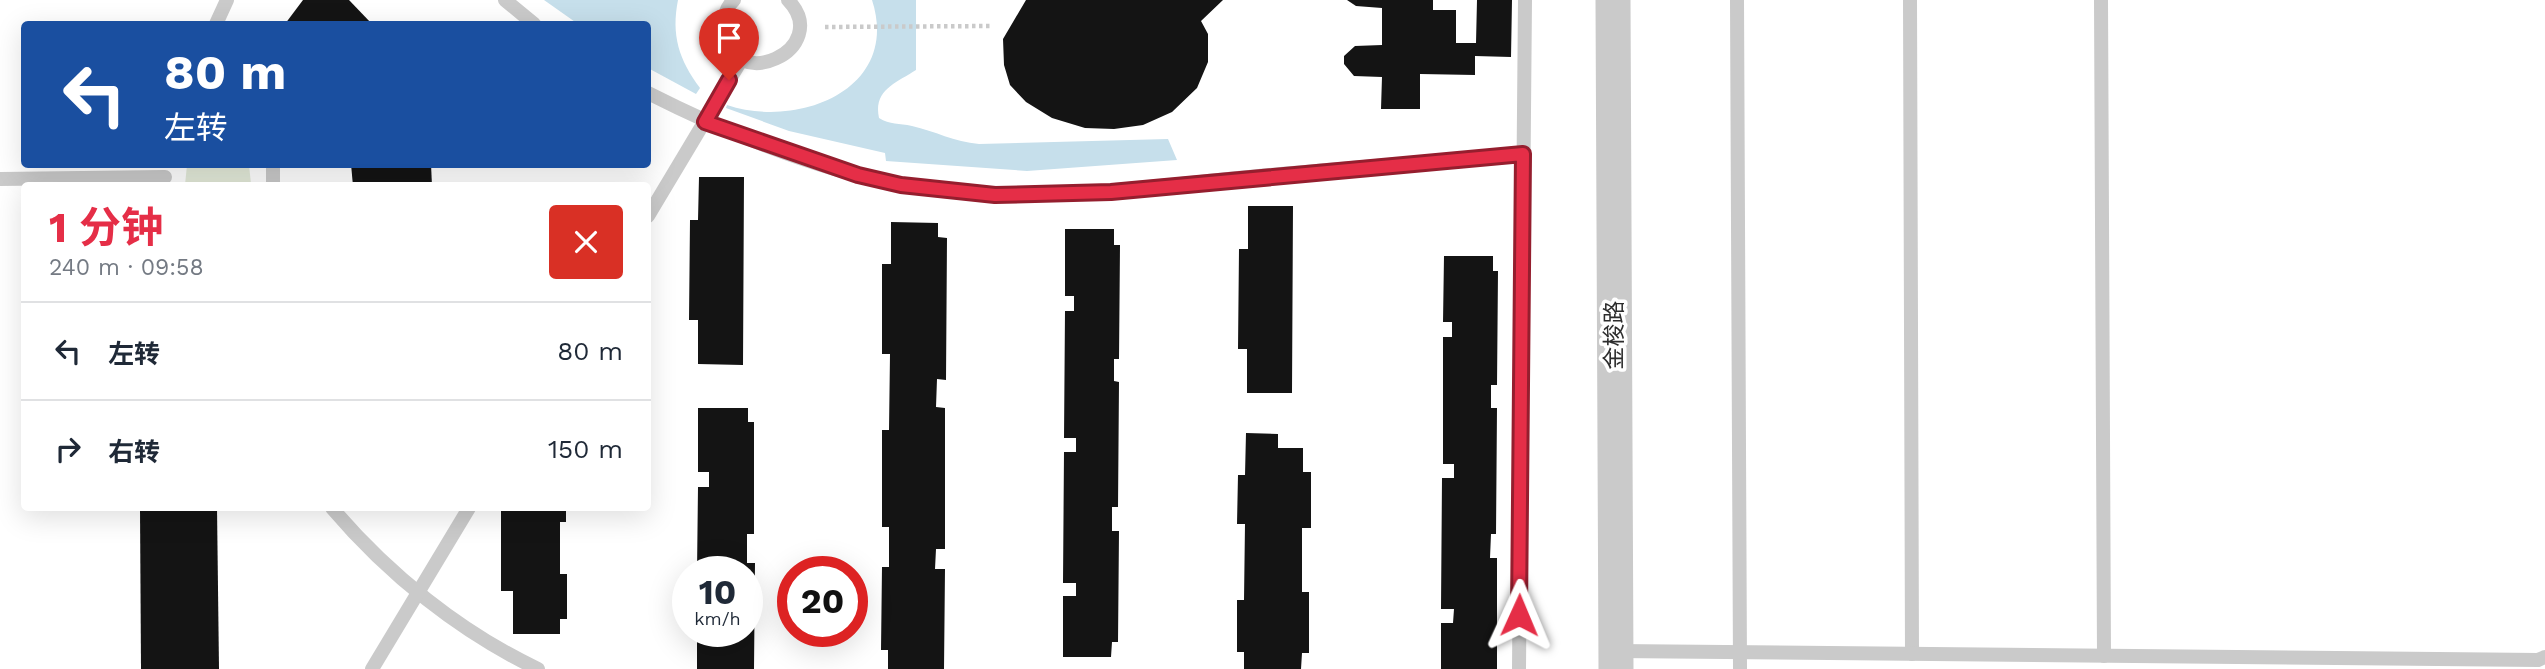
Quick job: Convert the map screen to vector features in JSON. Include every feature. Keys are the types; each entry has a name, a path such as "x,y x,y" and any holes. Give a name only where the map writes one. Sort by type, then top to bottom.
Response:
{"street":[{"name":"金梭路","path":"1613,0 1616,660"}],"lane":[{"path":"217,21 227,0"},
{"path":"505,0 530,21"},
{"path":"734,0 723,20 724,35 730,48 742,59 756,64 782,58 791,49 798,27 794,6 788,0"},
{"path":"1519,669 1525,0"},
{"path":"1737,0 1740,669"},
{"path":"1910,0 1912,654"},
{"path":"2101,0 2104,656"},
{"path":"651,211 742,59"},
{"path":"651,95 705,122 863,176 901,185 995,195 1111,192 1523,154"},
{"path":"0,179 165,176"},
{"path":"335,511 418,591 477,636 538,669"},
{"path":"372,669 467,511"},
{"path":"1616,660 1740,652 2104,656 2396,664 2538,660 2545,657"}],"path":[{"path":"798,27 992,26"}],"green space":[{"path":"187,168 249,168 251,182 185,182"}],"water":[{"path":"544,0 678,0 678,47 700,88 696,94 651,70 651,21 574,21"},
{"path":"872,0 916,0 916,70 883,94 879,101 879,118 979,144 1168,139 1177,160 1027,171 886,161 885,153 789,131 726,108 727,105 755,111 784,111 812,106 837,95 858,79 872,58 877,31"}],"building":[{"path":"303,0 349,0 369,21 287,21"},
{"path":"1026,0 1223,0 1201,21 1208,34 1208,62 1197,88 1172,112 1143,125 1114,129 1085,128 1052,118 1026,102 1010,85 1004,65 1003,39"},
{"path":"1347,0 1433,0 1433,10 1456,10 1456,43 1476,43 1477,0 1512,0 1511,57 1475,56 1475,75 1420,74 1420,109 1381,109 1382,77 1354,76 1344,64 1344,56 1355,46 1382,45 1382,8 1356,6"},
{"path":"351,168 431,168 432,182 353,182"},
{"path":"699,177 744,177 743,365 698,364 698,320 689,320 690,220 698,220"},
{"path":"1248,206 1293,206 1292,393 1247,393 1247,349 1238,349 1239,249 1248,249"},
{"path":"891,222 938,223 938,237 947,238 946,380 937,379 936,407 945,408 945,549 936,549 935,569 945,569 944,669 888,669 888,650 881,650 882,567 889,567 889,527 882,527 882,430 889,430 890,354 882,354 882,264 891,264"},
{"path":"1065,229 1114,229 1114,245 1120,245 1119,359 1114,359 1114,381 1119,382 1118,507 1112,507 1112,531 1119,531 1118,642 1112,642 1111,657 1063,657 1063,596 1076,596 1076,583 1063,583 1064,452 1076,452 1076,438 1064,438 1065,311 1074,311 1074,296 1065,296"},
{"path":"1444,256 1493,256 1493,271 1498,271 1497,385 1491,385 1491,408 1497,408 1496,534 1491,534 1490,558 1497,558 1497,669 1441,669 1441,623 1453,623 1454,609 1441,609 1442,478 1454,478 1454,464 1443,464 1443,337 1452,337 1452,322 1443,322"},
{"path":"698,408 748,408 748,422 754,422 754,534 747,534 747,556 697,556 698,487 709,487 709,472 698,472"},
{"path":"1246,433 1278,434 1278,448 1303,448 1303,472 1311,472 1311,528 1302,528 1302,592 1309,592 1309,653 1302,653 1301,669 1244,669 1244,652 1237,652 1237,600 1244,600 1245,524 1237,524 1238,475 1245,475"},
{"path":"140,511 217,511 219,669 141,669"},
{"path":"501,511 566,511 566,522 560,522 560,574 567,574 567,619 560,619 560,634 513,634 513,591 501,591"},
{"path":"697,647 754,647 754,669 697,669"}],"route":[{"path":"729,80 705,122 858,175 901,185 995,195 1111,192 1238,178 1523,154 1519,615"}]}
